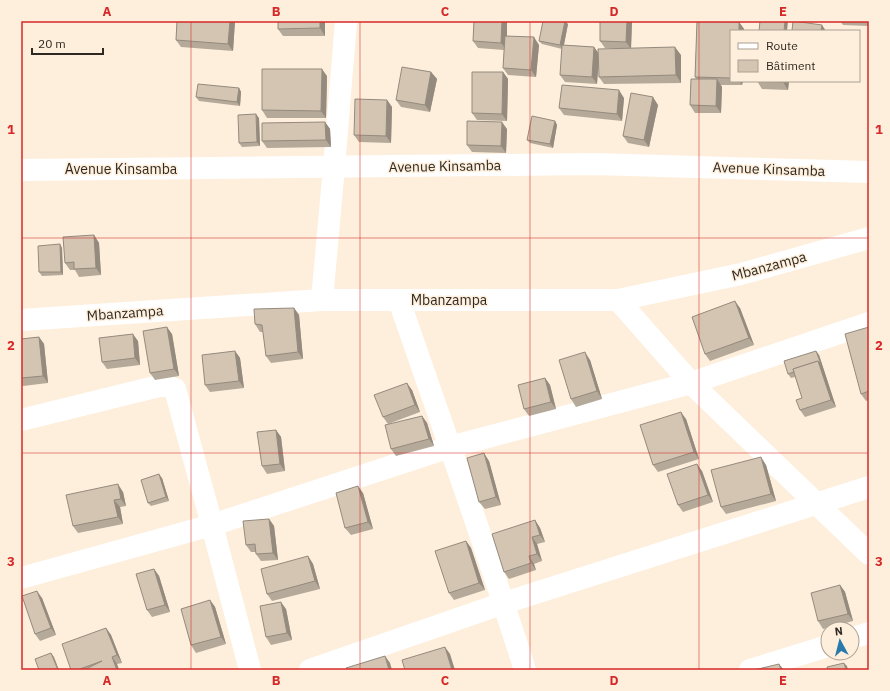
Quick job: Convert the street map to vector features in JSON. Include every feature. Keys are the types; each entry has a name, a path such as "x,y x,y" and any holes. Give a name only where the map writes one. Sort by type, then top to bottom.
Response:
{"street":[{"path":"322,300 346,21"},
{"name":"Avenue Kinsamba","path":"21,170 593,164 869,172"},
{"name":"Mbanzampa","path":"21,320 322,300 618,300 741,274 869,238"},
{"path":"399,300 526,670"},
{"path":"618,300 691,383 869,554"},
{"path":"21,578 212,525 450,448 691,383 869,323"},
{"path":"21,420 160,386 167,386 175,389 250,670"},
{"path":"310,670 504,603 869,487"},
{"path":"750,670 820,648"}],"building":[{"path":"177,21 230,21 228,44 176,40"},
{"path":"278,21 320,21 320,28 278,29"},
{"path":"474,21 502,21 501,43 473,41"},
{"path":"543,21 565,21 560,45 539,41"},
{"path":"600,21 627,21 626,42 600,41"},
{"path":"697,21 739,22 739,30 730,30 730,78 695,77"},
{"path":"760,21 785,21 784,30 759,30"},
{"path":"793,21 822,25 821,30 792,30"},
{"path":"505,36 534,37 531,70 503,68"},
{"path":"562,45 594,47 592,77 560,75"},
{"path":"675,47 676,75 599,77 598,49"},
{"path":"402,67 431,72 425,105 396,100"},
{"path":"262,69 322,69 321,111 262,110"},
{"path":"472,72 503,72 502,114 472,113"},
{"path":"691,79 717,79 716,106 690,105"},
{"path":"198,84 239,88 237,102 196,97"},
{"path":"562,85 619,90 617,114 559,108"},
{"path":"631,93 653,97 644,140 623,136"},
{"path":"355,99 387,100 386,136 354,135"},
{"path":"256,114 257,142 239,143 238,115"},
{"path":"532,116 555,121 550,144 527,140"},
{"path":"467,121 502,122 501,146 467,145"},
{"path":"325,122 326,140 262,141 262,123"},
{"path":"94,235 96,268 74,269 74,262 65,263 63,237"},
{"path":"60,244 61,272 39,272 38,246"},
{"path":"735,301 749,338 705,354 692,317"},
{"path":"294,308 298,352 266,356 262,325 255,324 254,309"},
{"path":"167,327 174,369 150,373 143,331"},
{"path":"869,327 869,391 861,394 845,334"},
{"path":"133,334 135,358 102,362 99,338"},
{"path":"39,337 43,376 21,378 21,339"},
{"path":"235,351 239,381 205,385 202,355"},
{"path":"816,351 821,364 818,361 793,369 794,372 788,374 784,361"},
{"path":"585,352 597,391 571,399 559,360"},
{"path":"818,361 831,400 800,410 796,400 802,398 793,369"},
{"path":"545,378 551,402 524,409 518,385"},
{"path":"407,383 415,405 383,417 374,395"},
{"path":"681,412 694,452 653,465 640,425"},
{"path":"422,416 429,439 391,449 385,425"},
{"path":"276,430 280,464 262,466 257,432"},
{"path":"484,453 496,497 479,502 467,458"},
{"path":"761,457 771,494 721,507 711,470"},
{"path":"697,464 708,495 678,505 667,474"},
{"path":"159,474 166,497 148,503 141,480"},
{"path":"118,484 121,499 114,500 118,517 73,526 66,495"},
{"path":"358,486 368,522 345,528 336,493"},
{"path":"269,519 273,553 256,554 255,544 246,545 243,521"},
{"path":"535,520 540,535 532,537 537,554 529,556 531,563 504,572 492,534"},
{"path":"466,541 479,583 449,593 435,551"},
{"path":"308,556 315,581 267,594 261,569"},
{"path":"154,569 165,605 147,610 136,574"},
{"path":"840,585 848,614 818,621 811,593"},
{"path":"37,591 51,628 35,634 22,596"},
{"path":"210,600 221,637 191,645 181,609"},
{"path":"281,602 287,633 266,637 260,606"},
{"path":"106,628 117,655 112,657 117,670 86,670 102,661 77,670 71,670 62,644"},
{"path":"445,647 452,670 405,670 402,660"},
{"path":"51,653 58,670 39,670 35,659"},
{"path":"385,656 389,670 347,670 346,668"},
{"path":"844,663 846,670 828,670 827,667"},
{"path":"779,664 781,670 754,670"}]}
